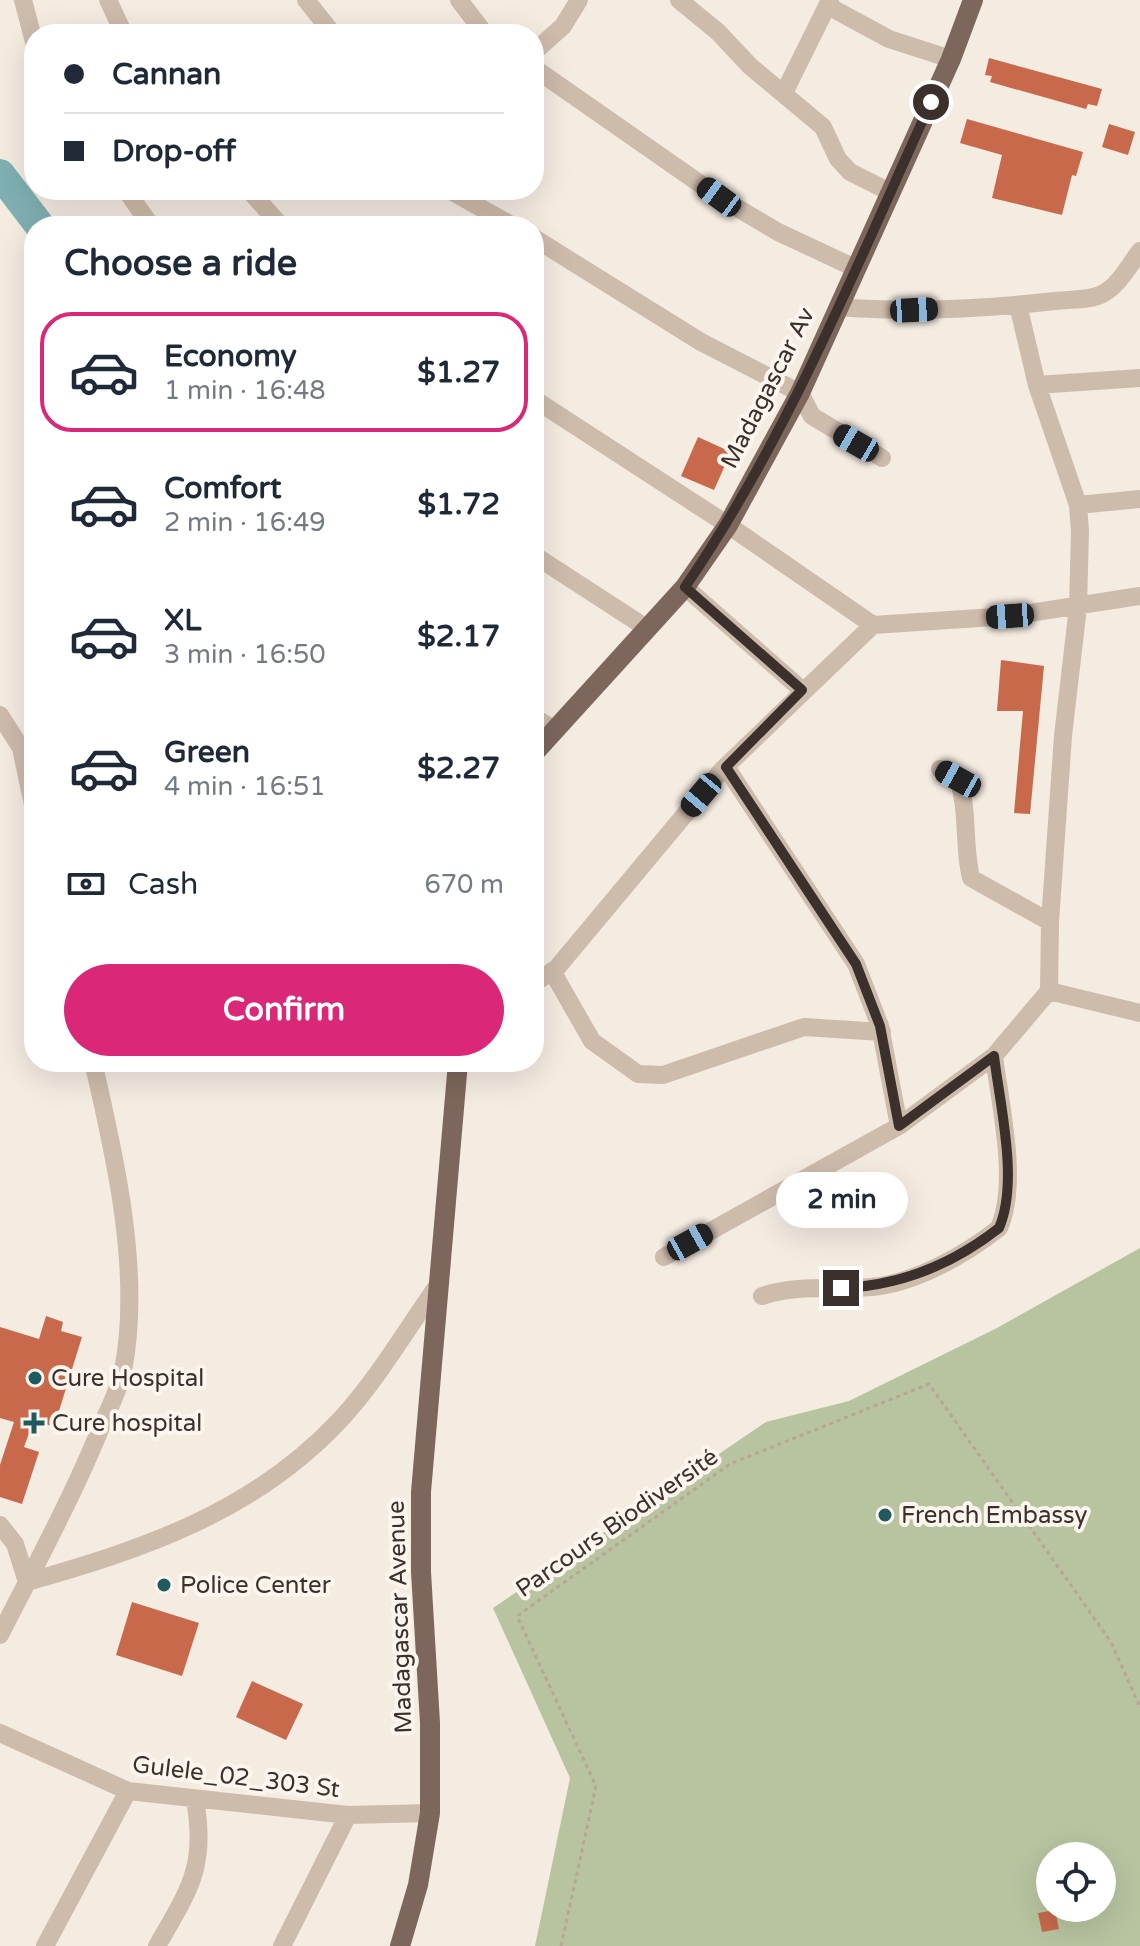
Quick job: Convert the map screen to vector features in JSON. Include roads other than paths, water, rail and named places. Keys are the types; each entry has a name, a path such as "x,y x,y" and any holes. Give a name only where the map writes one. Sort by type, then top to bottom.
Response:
{"main road":[{"name":"Madagascar Av","path":"544,740 685,587 728,525 800,393 951,59 973,0"},
{"path":"440,1282 457,1072"},
{"name":"Madagascar Avenue","path":"400,1946 418,1885 430,1813 430,1723 421,1572 421,1492 440,1282"}],"street":[{"path":"23,0 29,24"},
{"path":"108,0 119,24"},
{"path":"306,0 325,24"},
{"path":"459,0 477,24"},
{"path":"544,43 563,26 579,0"},
{"path":"679,0 823,127 838,159 850,172 890,192"},
{"path":"784,93 830,3 889,39 951,59"},
{"path":"544,75 719,197 778,232 855,268"},
{"path":"258,200 272,216"},
{"path":"467,200 495,216"},
{"path":"544,244 701,342 800,393 812,416 882,458"},
{"path":"838,307 888,311 1018,305 1104,293 1140,251"},
{"path":"664,1257 899,1126 994,1056 1049,991 1050,922 1063,736 1081,565 1078,505 1037,385 1018,305"},
{"path":"1037,385 1140,378"},
{"path":"544,405 728,525 873,625 1010,616 1140,596"},
{"path":"1078,505 1140,499"},
{"path":"544,561 648,629"},
{"path":"685,587 802,690"},
{"path":"544,976 552,971 726,767 802,690 873,625"},
{"path":"0,715 21,748 24,762"},
{"path":"544,723 553,729"},
{"path":"726,767 856,964 882,1032 899,1126"},
{"path":"940,769 958,779 965,798 967,860 971,878 1050,922"},
{"path":"552,971 592,1041 638,1074 663,1075 804,1027 882,1032"},
{"path":"1049,991 1140,1013"},
{"path":"762,1296 818,1287 874,1287 918,1275 999,1228 1007,1199 1006,1149 994,1056"},
{"path":"0,1635 63,1517 123,1374 130,1299 114,1151 95,1072"},
{"path":"27,1582 127,1553 223,1511 259,1489 295,1462 343,1417 440,1282"},
{"path":"0,1525 15,1544 27,1582"},
{"name":"Gulele_02_303 St","path":"0,1733 128,1791 348,1815 430,1813"},
{"path":"45,1946 128,1791"},
{"path":"157,1946 196,1874 201,1834 195,1800"},
{"path":"282,1946 348,1815"}],"waterway":[{"path":"0,174 32,216"}],"place":[{"name":"Cure Hospital","path":"35,1378"},
{"name":"Cure hospital","path":"34,1423"},
{"name":"French Embassy","path":"885,1515"},
{"name":"Police Center","path":"164,1585"}]}
